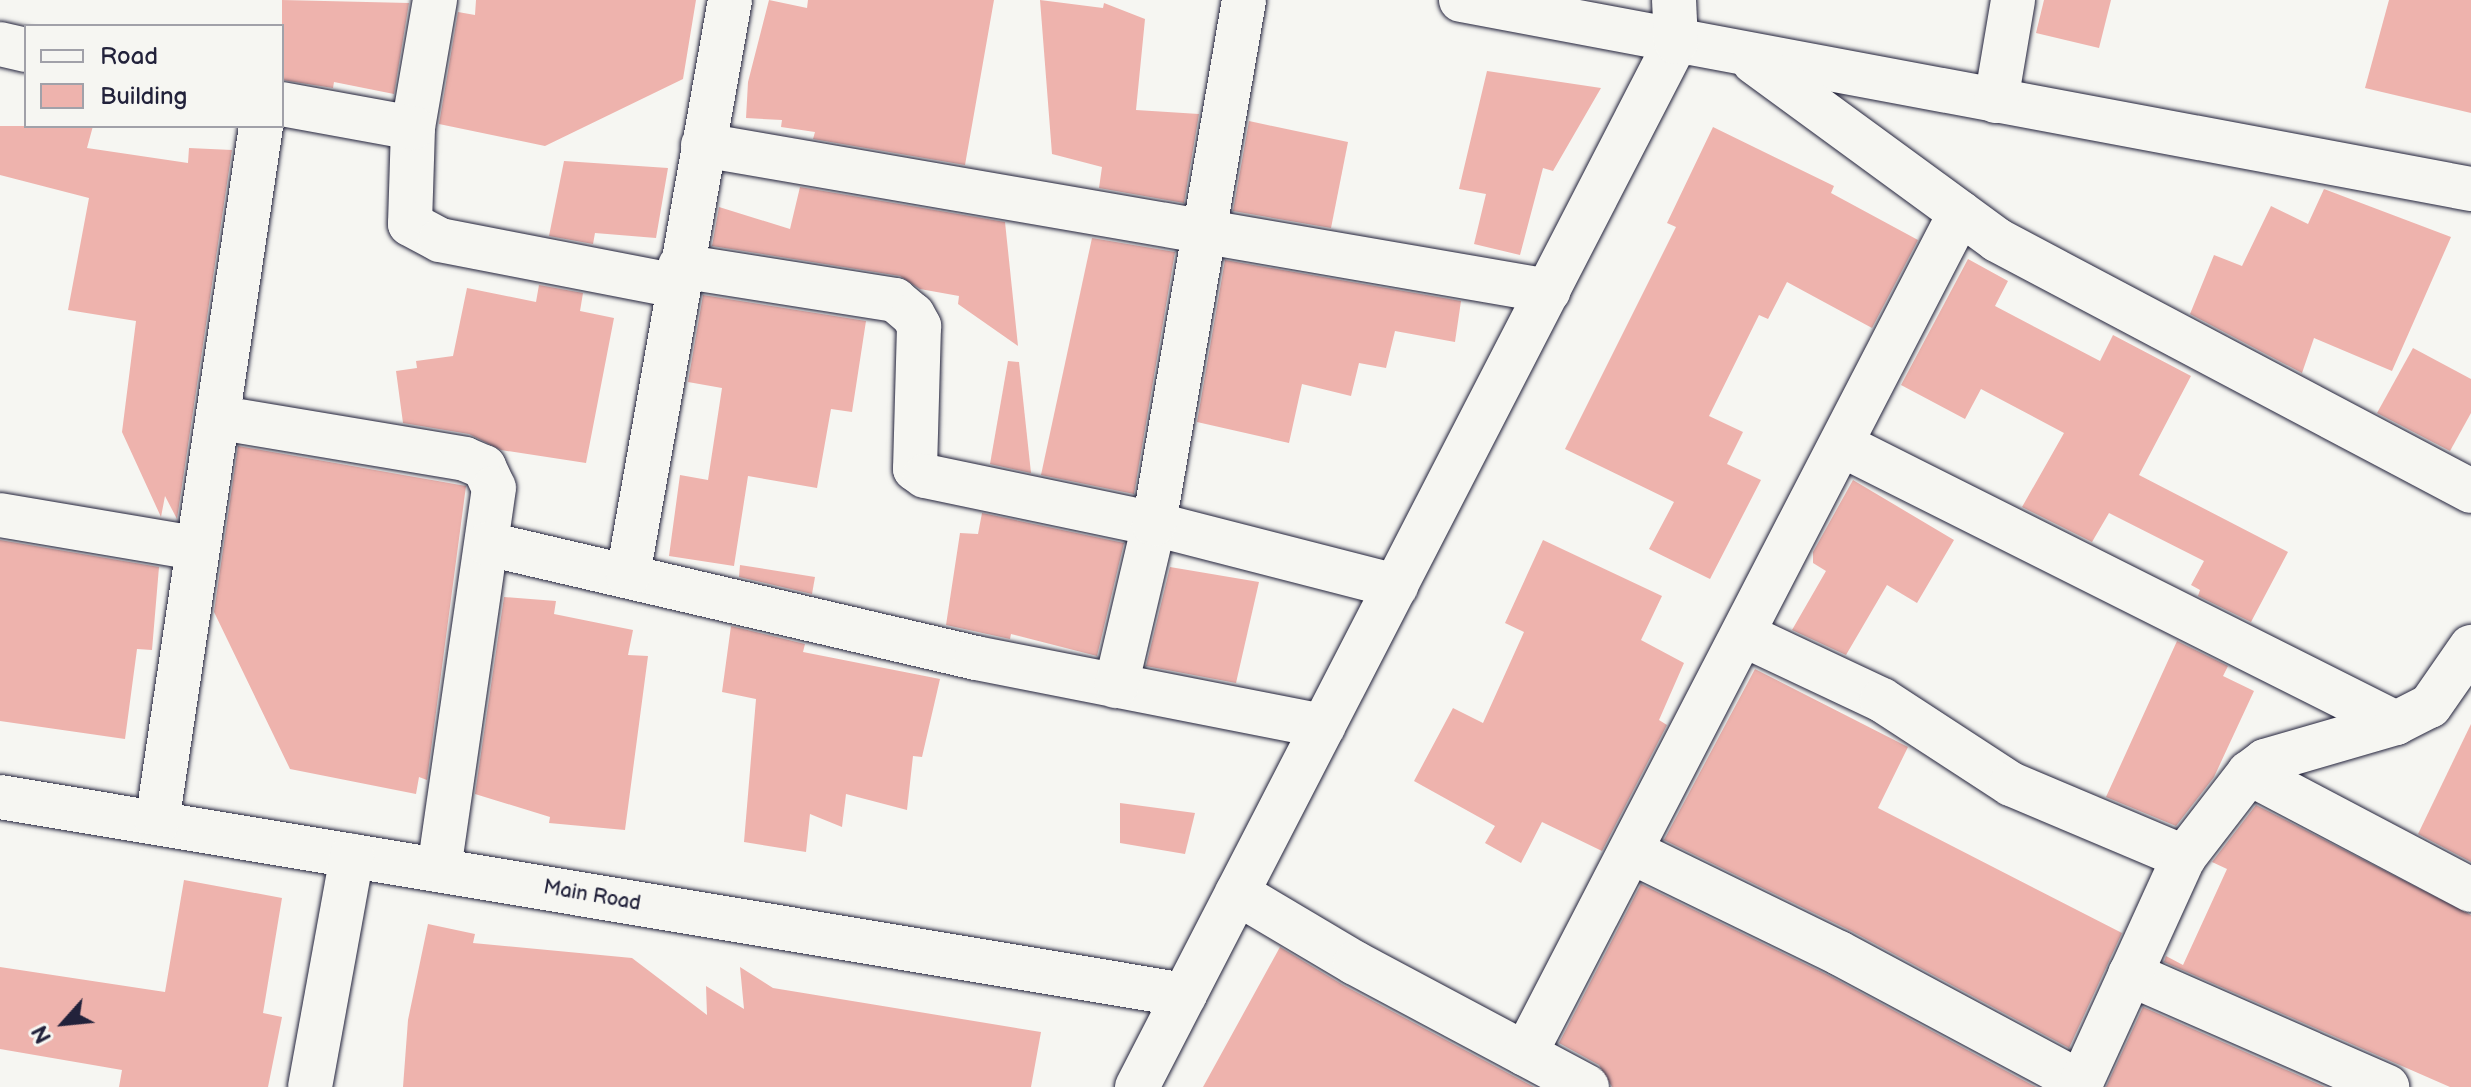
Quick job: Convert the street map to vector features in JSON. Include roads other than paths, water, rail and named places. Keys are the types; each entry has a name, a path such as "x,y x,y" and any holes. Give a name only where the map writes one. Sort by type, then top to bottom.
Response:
{"street":[{"path":"435,0 413,128 407,204 410,224 422,234 678,276 895,300 919,326 915,469 925,476 1154,524 1396,586"},
{"path":"628,575 678,276 730,0"},
{"path":"1116,686 1154,524 1244,0"},
{"path":"1461,0 1675,21 1744,54 1997,240 2109,301 2468,481"},
{"path":"1996,101 2013,0"},
{"path":"1137,1087 1548,291 1675,21"},
{"path":"0,44 24,50"},
{"path":"1744,54 2471,189"},
{"path":"284,104 413,128"},
{"path":"157,823 196,548 221,418 261,128"},
{"path":"703,145 1204,228 1548,291"},
{"path":"1525,1054 1746,636 1960,213"},
{"path":"221,418 465,459 484,467 494,488 488,544 439,870"},
{"path":"1842,445 2396,723"},
{"path":"0,515 196,548"},
{"path":"488,544 1116,686 1323,726"},
{"path":"1746,636 1882,700 2011,784 2184,857"},
{"path":"1632,852 1839,953 2080,1085 2184,857 2249,773 2265,761 2396,723 2443,694 2471,647"},
{"path":"2249,773 2471,890"},
{"name":"Main Road","path":"0,797 1185,995"},
{"path":"310,1087 352,856"},
{"path":"1237,893 1587,1087"},
{"path":"2130,974 2377,1085"}]}
